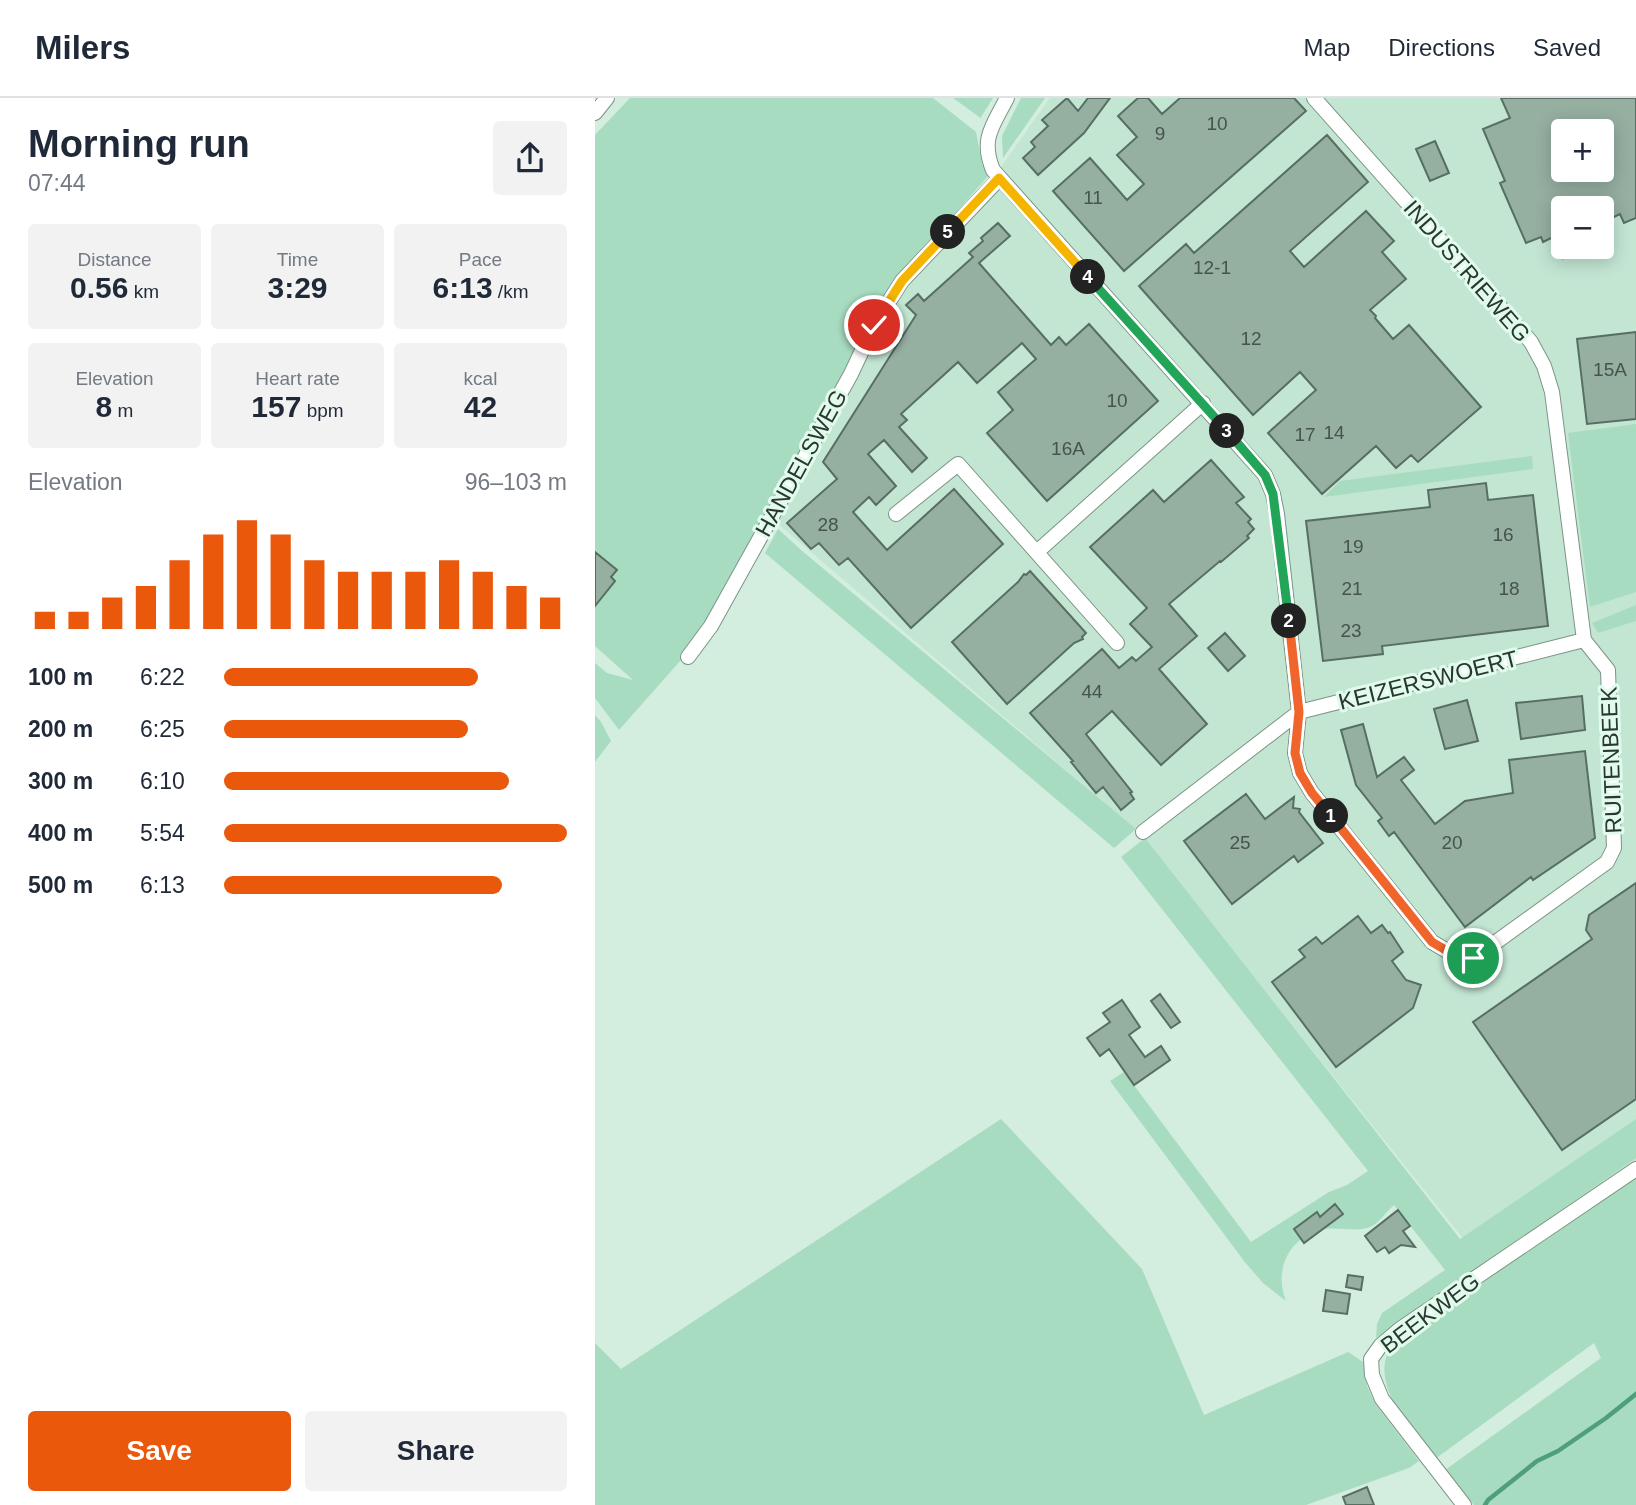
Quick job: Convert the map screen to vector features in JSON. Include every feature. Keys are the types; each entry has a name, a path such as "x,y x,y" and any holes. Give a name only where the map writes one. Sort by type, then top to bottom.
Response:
{"street":[{"path":"595,113 607,98"},
{"path":"1007,98 988,134 988,159 999,178 1265,475 1273,494 1299,712"},
{"name":"INDUSTRIEWEG","path":"1314,98 1531,342 1543,366 1552,392 1584,640"},
{"name":"HANDELSWEG","path":"688,657 711,626 851,374 874,325 902,281 999,178"},
{"path":"1038,551 1203,403"},
{"path":"896,514 958,464 1117,643"},
{"name":"KEIZERSWOERT","path":"1143,832 1299,712 1584,640"},
{"name":"RUITENBEEK","path":"1299,712 1295,753 1300,773 1312,793 1432,942 1454,955 1473,958 1607,862 1614,848 1608,670 1584,640"},
{"name":"BEEKWEG","path":"1464,1505 1382,1399 1372,1375 1371,1359 1381,1345 1400,1329 1636,1169"}],"shaded area":[{"path":"630,98 933,98 976,132 982,164 989,175 904,272 848,362 814,430 688,652 619,730 595,698 595,663 607,673 633,680 595,646 595,135"},
{"path":"953,98 993,98 982,119"},
{"path":"1021,98 1045,98 1003,158 1002,136"},
{"path":"1050,98 1636,98 1636,1168 1486,1267 1135,829 776,522 911,279 988,185"},
{"path":"1636,424 1636,592 1590,607 1568,433"},
{"path":"1532,456 1533,469 1324,497 1340,481"},
{"path":"778,529 1136,829 1114,848 765,553"},
{"path":"1636,605 1636,621 1598,633 1592,623"},
{"path":"595,715 611,741 595,762"},
{"path":"1145,838 1460,1239 1636,1119 1636,1158 1376,1338 1377,1324 1382,1313 1445,1270 1394,1205 1370,1227 1325,1229 1302,1238 1287,1255 1283,1266 1286,1301 1263,1283 1244,1261 1110,1081 1124,1072 1251,1242 1329,1192 1347,1185 1368,1171 1121,857"},
{"path":"1001,1119 1142,1269 1204,1415 1348,1352 1363,1362 1367,1386 1376,1405 1419,1461 1409,1468 1306,1505 595,1505 595,1343 621,1369"},
{"path":"1636,1177 1636,1505 1474,1505 1445,1470 1601,1358 1594,1343 1435,1459 1405,1420 1388,1390 1385,1360 1392,1345"}],"building":[{"path":"1067,98 1078,111 1088,98 1110,98 1084,133 1038,175 1023,158 1035,147 1031,142 1048,126 1042,120"},
{"path":"1138,98 1148,98 1162,114 1180,98 1294,98 1306,111 1124,271 1053,191 1090,158 1127,200 1144,184 1117,155 1137,137 1118,116"},
{"path":"1501,98 1636,98 1636,218 1624,223 1620,214 1614,217 1614,196 1551,196 1551,238 1543,242 1541,237 1526,243 1500,183 1505,181 1483,129 1510,118"},
{"path":"1327,135 1368,182 1290,251 1304,267 1366,211 1394,241 1382,252 1406,279 1370,310 1393,339 1409,325 1481,407 1418,462 1411,455 1396,468 1376,446 1322,494 1268,433 1316,390 1300,372 1253,415 1139,286 1186,244 1194,253"},
{"path":"1435,141 1449,173 1430,181 1416,149"},
{"path":"998,223 1010,236 979,263 1051,345 1059,337 1066,345 1089,324 1158,401 1047,501 987,433 1013,410 998,392 1036,359 1022,343 977,383 958,362 901,414 907,420 899,427 927,458 912,472 884,440 868,454 896,486 876,505 869,497 853,512 887,550 954,489 1003,544 911,628 848,558 839,565 819,543 811,549 787,523 837,479 823,462 916,315 906,305 918,294 924,301 973,257 969,253"},
{"path":"1636,332 1636,419 1587,424 1577,339"},
{"path":"1211,460 1244,497 1236,503 1251,519 1248,522 1254,529 1247,536 1249,538 1169,604 1197,636 1159,669 1207,724 1161,765 1112,711 1086,734 1132,792 1130,793 1134,799 1121,810 1103,787 1096,793 1071,762 1073,761 1030,713 1102,649 1119,668 1132,657 1136,661 1152,647 1130,624 1147,608 1090,547 1153,490 1164,502"},
{"path":"1486,483 1488,500 1533,495 1548,626 1382,646 1383,654 1323,661 1306,521 1430,507 1428,490"},
{"path":"595,552 617,570 611,577 615,581 595,606"},
{"path":"1030,571 1086,633 1083,639 1074,643 1007,704 952,642"},
{"path":"1225,633 1245,656 1228,671 1208,648"},
{"path":"1582,696 1585,730 1521,739 1516,703"},
{"path":"1467,700 1478,741 1445,749 1434,709"},
{"path":"1363,724 1377,777 1404,757 1414,770 1401,780 1435,824 1465,801 1513,793 1509,760 1585,751 1595,838 1533,880 1531,877 1465,927 1394,832 1389,836 1378,821 1382,818 1356,785 1341,730"},
{"path":"1246,794 1265,819 1294,797 1293,808 1300,809 1299,812 1323,843 1298,862 1294,856 1232,904 1184,841"},
{"path":"1636,883 1636,1099 1562,1150 1473,1022 1592,939 1586,930 1589,915"},
{"path":"1358,916 1371,933 1382,925 1390,932 1403,952 1392,961 1406,980 1421,985 1413,1008 1336,1067 1272,982 1305,957 1299,950 1316,937 1322,944"},
{"path":"1160,994 1180,1022 1171,1028 1151,1001"},
{"path":"1122,1000 1140,1027 1129,1035 1145,1057 1161,1046 1170,1060 1134,1085 1109,1049 1100,1056 1087,1038 1110,1022 1103,1013"},
{"path":"1335,1204 1343,1214 1304,1243 1294,1229 1317,1212 1320,1217"},
{"path":"1398,1210 1410,1226 1403,1231 1415,1247 1401,1245 1389,1253 1385,1247 1377,1252 1365,1236"},
{"path":"1348,1275 1363,1277 1361,1290 1346,1287"},
{"path":"1326,1290 1350,1294 1347,1314 1323,1311"},
{"path":"1367,1487 1374,1505 1346,1505 1343,1497"}],"waterway":[{"path":"1485,1505 1537,1461 1558,1451 1636,1394"}],"route":[{"path":"874,325 902,281 999,178 1265,475 1277,514 1299,712 1295,753 1300,773 1312,793 1432,942 1454,955 1473,958"}]}
